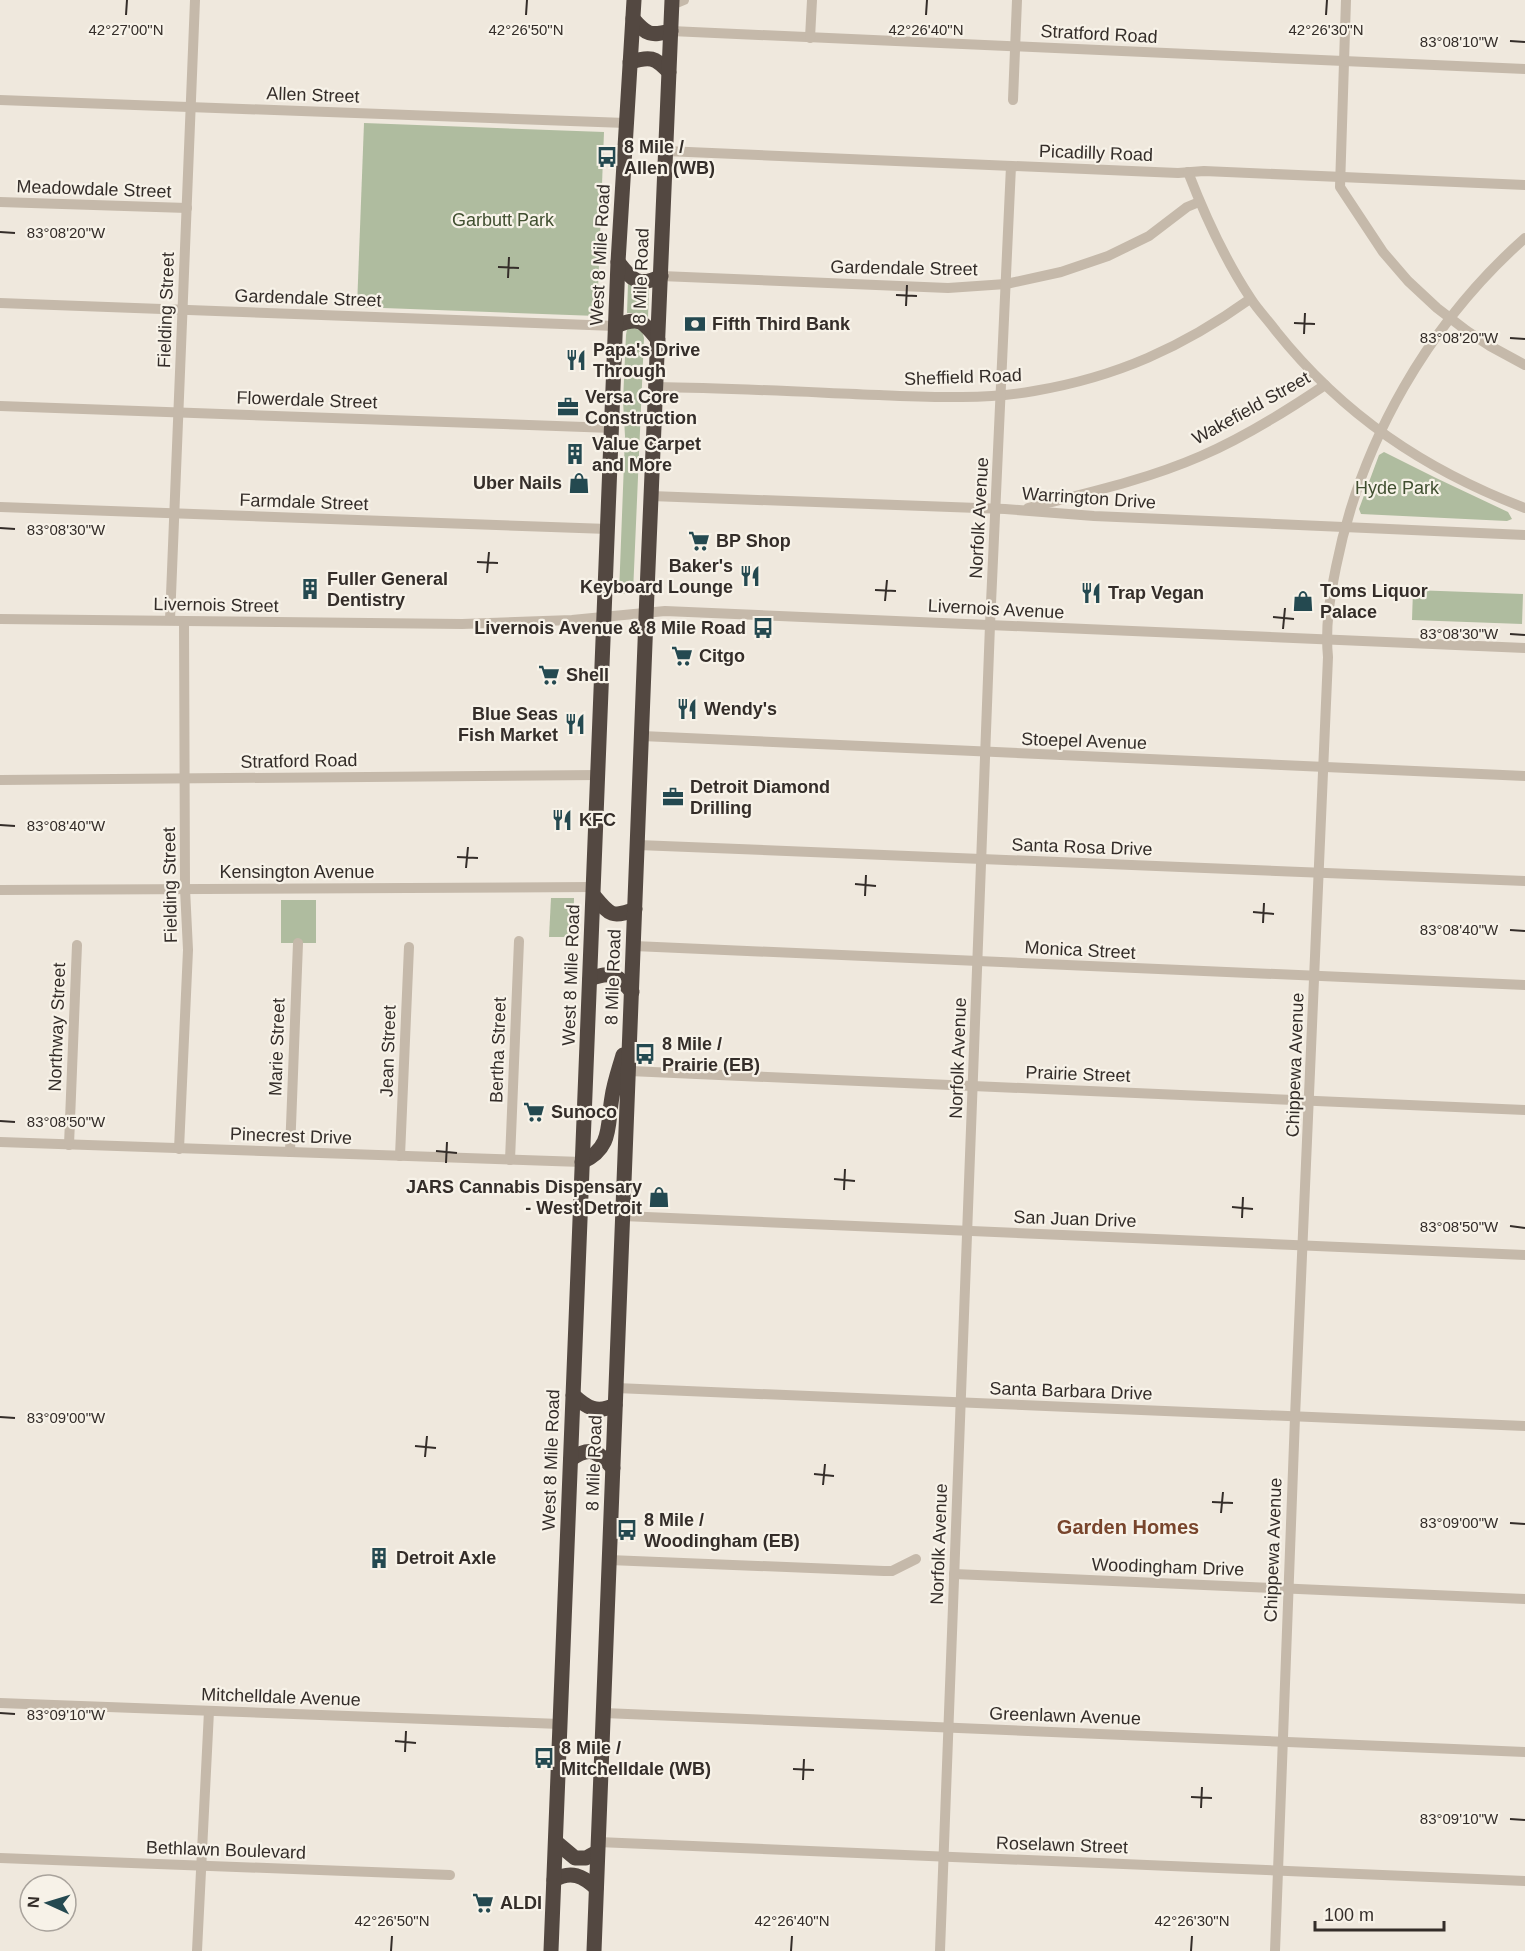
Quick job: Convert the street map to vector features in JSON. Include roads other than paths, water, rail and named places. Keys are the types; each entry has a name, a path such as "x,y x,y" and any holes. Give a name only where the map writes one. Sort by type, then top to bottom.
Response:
{"highway":[{"name":"West 8 Mile Road","path":"551,1951 618,262 634,0"},
{"name":"8 Mile Road","path":"594,1951 660,276 671,31 676,2"},
{"path":"633,19 642,30 649,34 671,31"},
{"path":"630,62 646,58 652,59 669,72"},
{"path":"618,262 628,275 640,282 651,281 660,276"},
{"path":"616,326 637,320 648,327 658,340"},
{"path":"594,892 603,907 615,915 635,909"},
{"path":"590,979 602,974 612,974 622,980 632,992"},
{"path":"582,1162 593,1156 606,1139 612,1096 630,1029"},
{"path":"573,1395 583,1405 595,1410 615,1405"},
{"path":"571,1459 580,1453 591,1452 603,1457 613,1468"},
{"path":"556,1842 576,1858 586,1858 597,1847"},
{"path":"554,1880 568,1874 575,1874 596,1888"}],"street":[{"name":"Fielding Street","path":"170,620 195,0"},
{"path":"810,38 812,0"},
{"path":"1013,100 1017,0"},
{"path":"1346,0 1340,187 1383,252 1408,281 1450,318 1490,346 1525,365"},
{"name":"Stratford Road","path":"671,31 1525,69"},
{"name":"Allen Street","path":"0,100 626,123"},
{"name":"Picadilly Road","path":"666,151 1525,185"},
{"name":"Norfolk Avenue","path":"940,1951 987,753 990,625 1011,166"},
{"path":"1188,172 1199,202 1250,299 1288,346 1326,386 1380,432 1442,472 1487,494 1525,508"},
{"name":"Meadowdale Street","path":"0,202 187,208"},
{"name":"Gardendale Street","path":"660,276 948,288 1006,284 1060,272 1108,256 1149,236 1187,207 1199,202"},
{"name":"Chippewa Avenue","path":"1275,1951 1295,1417 1328,657 1326,640 1332,584 1345,527 1370,454 1411,375 1450,318 1494,267 1525,237"},
{"name":"Sheffield Road","path":"656,387 912,396 1001,395 1068,384 1135,364 1185,341 1250,299"},
{"name":"Gardendale Street","path":"0,303 616,326"},
{"name":"Wakefield Street","path":"1020,510 1128,483 1200,457 1269,422 1326,386"},
{"name":"Flowerdale Street","path":"0,406 612,428"},
{"name":"Warrington Drive","path":"651,496 1020,510 1094,516 1525,535"},
{"name":"Farmdale Street","path":"0,507 608,529"},
{"name":"Livernois Avenue","path":"646,613 665,611 1525,648"},
{"name":"Livernois Street","path":"0,619 462,624 646,613"},
{"name":"Fielding Street","path":"179,1149 188,950 185,889 184,621"},
{"name":"Stoepel Avenue","path":"642,736 1525,776"},
{"name":"Stratford Road","path":"0,780 598,775"},
{"name":"Santa Rosa Drive","path":"638,845 1525,881"},
{"name":"Kensington Avenue","path":"0,890 594,892"},
{"name":"Bertha Street","path":"510,1160 519,941"},
{"name":"Marie Street","path":"290,1152 298,943"},
{"name":"Northway Street","path":"69,1145 77,945"},
{"name":"Monica Street","path":"634,946 1525,985"},
{"name":"Jean Street","path":"400,1156 409,947"},
{"name":"Prairie Street","path":"629,1071 1525,1110"},
{"name":"Pinecrest Drive","path":"0,1142 582,1162"},
{"name":"San Juan Drive","path":"623,1216 1525,1254"},
{"name":"Santa Barbara Drive","path":"616,1388 1525,1426"},
{"path":"609,1560 884,1571 892,1570 916,1559"},
{"name":"Woodingham Drive","path":"954,1574 1525,1599"},
{"name":"Mitchelldale Avenue","path":"0,1703 560,1724"},
{"path":"197,1951 209,1711"},
{"name":"Greenlawn Avenue","path":"603,1713 1525,1752"},
{"name":"Roselawn Street","path":"597,1847 944,1857 1525,1881"},
{"name":"Bethlawn Boulevard","path":"0,1858 450,1875"}],"place":[{"name":"8 Mile / Allen (WB)","path":"607,157"},
{"name":"Fifth Third Bank","path":"695,324"},
{"name":"Papa's Drive Through","path":"576,360"},
{"name":"Versa Core Construction","path":"568,407"},
{"name":"Value Carpet and More","path":"575,454"},
{"name":"Uber Nails","path":"579,483"},
{"name":"BP Shop","path":"699,541"},
{"name":"Baker's Keyboard Lounge","path":"750,576"},
{"name":"Fuller General Dentistry","path":"310,589"},
{"name":"Trap Vegan","path":"1091,593"},
{"name":"Toms Liquor Palace","path":"1303,601"},
{"name":"Livernois Avenue & 8 Mile Road","path":"763,628"},
{"name":"Citgo","path":"682,656"},
{"name":"Shell","path":"549,675"},
{"name":"Wendy's","path":"687,709"},
{"name":"Blue Seas Fish Market","path":"575,724"},
{"name":"Detroit Diamond Drilling","path":"673,797"},
{"name":"KFC","path":"562,820"},
{"name":"8 Mile / Prairie (EB)","path":"645,1054"},
{"name":"Sunoco","path":"534,1112"},
{"name":"JARS Cannabis Dispensary - West Detroit","path":"659,1197"},
{"name":"8 Mile / Woodingham (EB)","path":"627,1530"},
{"name":"Detroit Axle","path":"379,1558"},
{"name":"8 Mile / Mitchelldale (WB)","path":"544,1758"},
{"name":"ALDI","path":"483,1903"}],"district":[{"name":"Garden Homes","path":"1128,1527"}],"park label":[{"name":"Garbutt Park","path":"503,220"},
{"name":"Hyde Park","path":"1397,488"}]}
